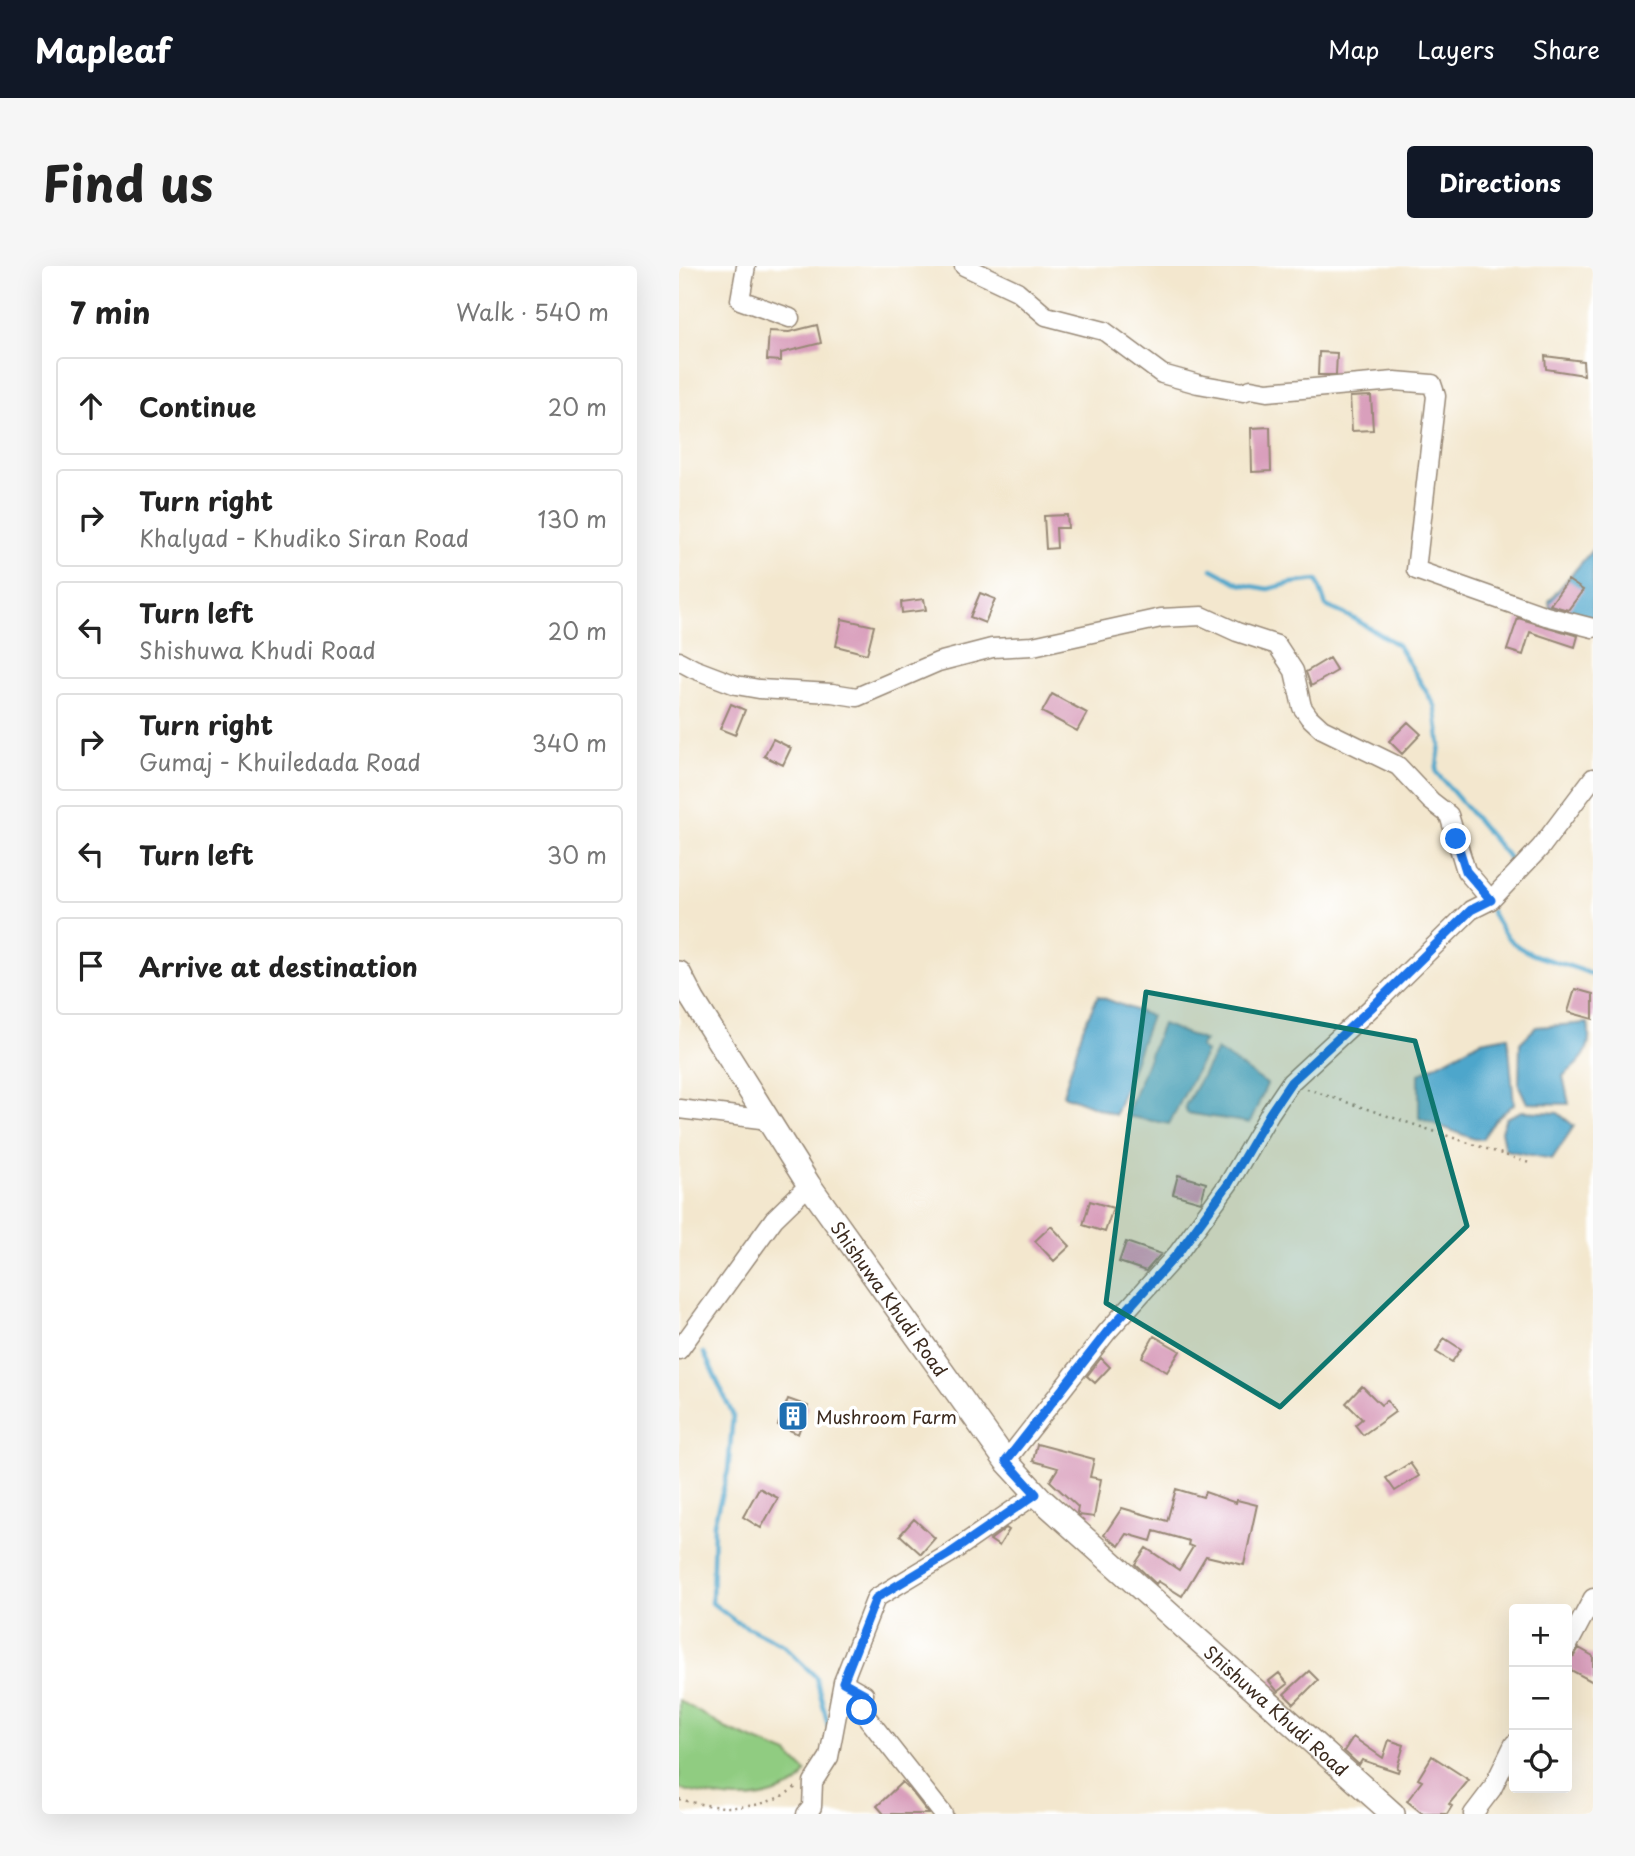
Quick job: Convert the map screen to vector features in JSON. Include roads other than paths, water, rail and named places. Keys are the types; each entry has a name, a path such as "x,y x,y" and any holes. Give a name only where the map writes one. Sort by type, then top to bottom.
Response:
{"main road":[{"name":"Shishuwa Khudi Road","path":"679,973 686,1000 769,1119 809,1185 1006,1461 1036,1494 1393,1814"}],"street":[{"path":"747,266 740,300 790,318"},
{"path":"964,266 1017,291 1046,316 1104,331 1161,374 1198,384 1243,392 1251,389 1267,392 1395,381 1432,384 1436,396 1416,570 1546,616 1593,628"},
{"path":"679,661 736,685 857,696 938,662 992,649 1033,646 1161,618 1202,616 1237,632 1277,645 1294,671 1302,707 1308,718 1322,729 1398,766 1431,801 1449,815 1466,871 1491,900"},
{"path":"1006,1461 1107,1332 1178,1253 1229,1183 1291,1082 1471,910 1491,900 1541,847 1593,778"},
{"path":"679,1109 769,1119"},
{"path":"679,1350 774,1219 809,1185"},
{"path":"807,1814 812,1807 813,1782 829,1757 843,1682 876,1598 949,1554 1036,1494"},
{"path":"1572,1638 1593,1598"},
{"path":"843,1682 865,1694 862,1710 943,1814"},
{"path":"1473,1814 1492,1789 1509,1754"}],"water":[{"path":"1593,549 1593,632 1552,619 1549,601"},
{"path":"1098,996 1151,1016 1115,1115 1063,1095 1083,1028"},
{"path":"1588,1023 1589,1041 1585,1054 1563,1076 1569,1104 1527,1103 1519,1086 1520,1043 1536,1027"},
{"path":"1162,1024 1205,1041 1200,1047 1206,1052 1169,1124 1126,1116"},
{"path":"1508,1036 1514,1104 1496,1119 1482,1139 1474,1139 1419,1118 1419,1074 1481,1041"},
{"path":"1217,1050 1267,1084 1250,1123 1187,1113 1185,1106"},
{"path":"1522,1111 1558,1113 1574,1126 1552,1159 1505,1150 1501,1131 1506,1118"}],"waterway":[{"path":"1212,569 1240,584 1268,589 1317,580 1326,606 1353,618 1398,645 1435,706 1440,745 1436,772 1510,859 1502,878"},
{"path":"1491,911 1505,935 1517,946 1537,956 1593,975"},
{"path":"704,1353 733,1415 728,1471 714,1523 712,1603 735,1621 783,1645 816,1677 828,1725"}],"place":[{"name":"Mushroom Farm","path":"793,1416"}]}
